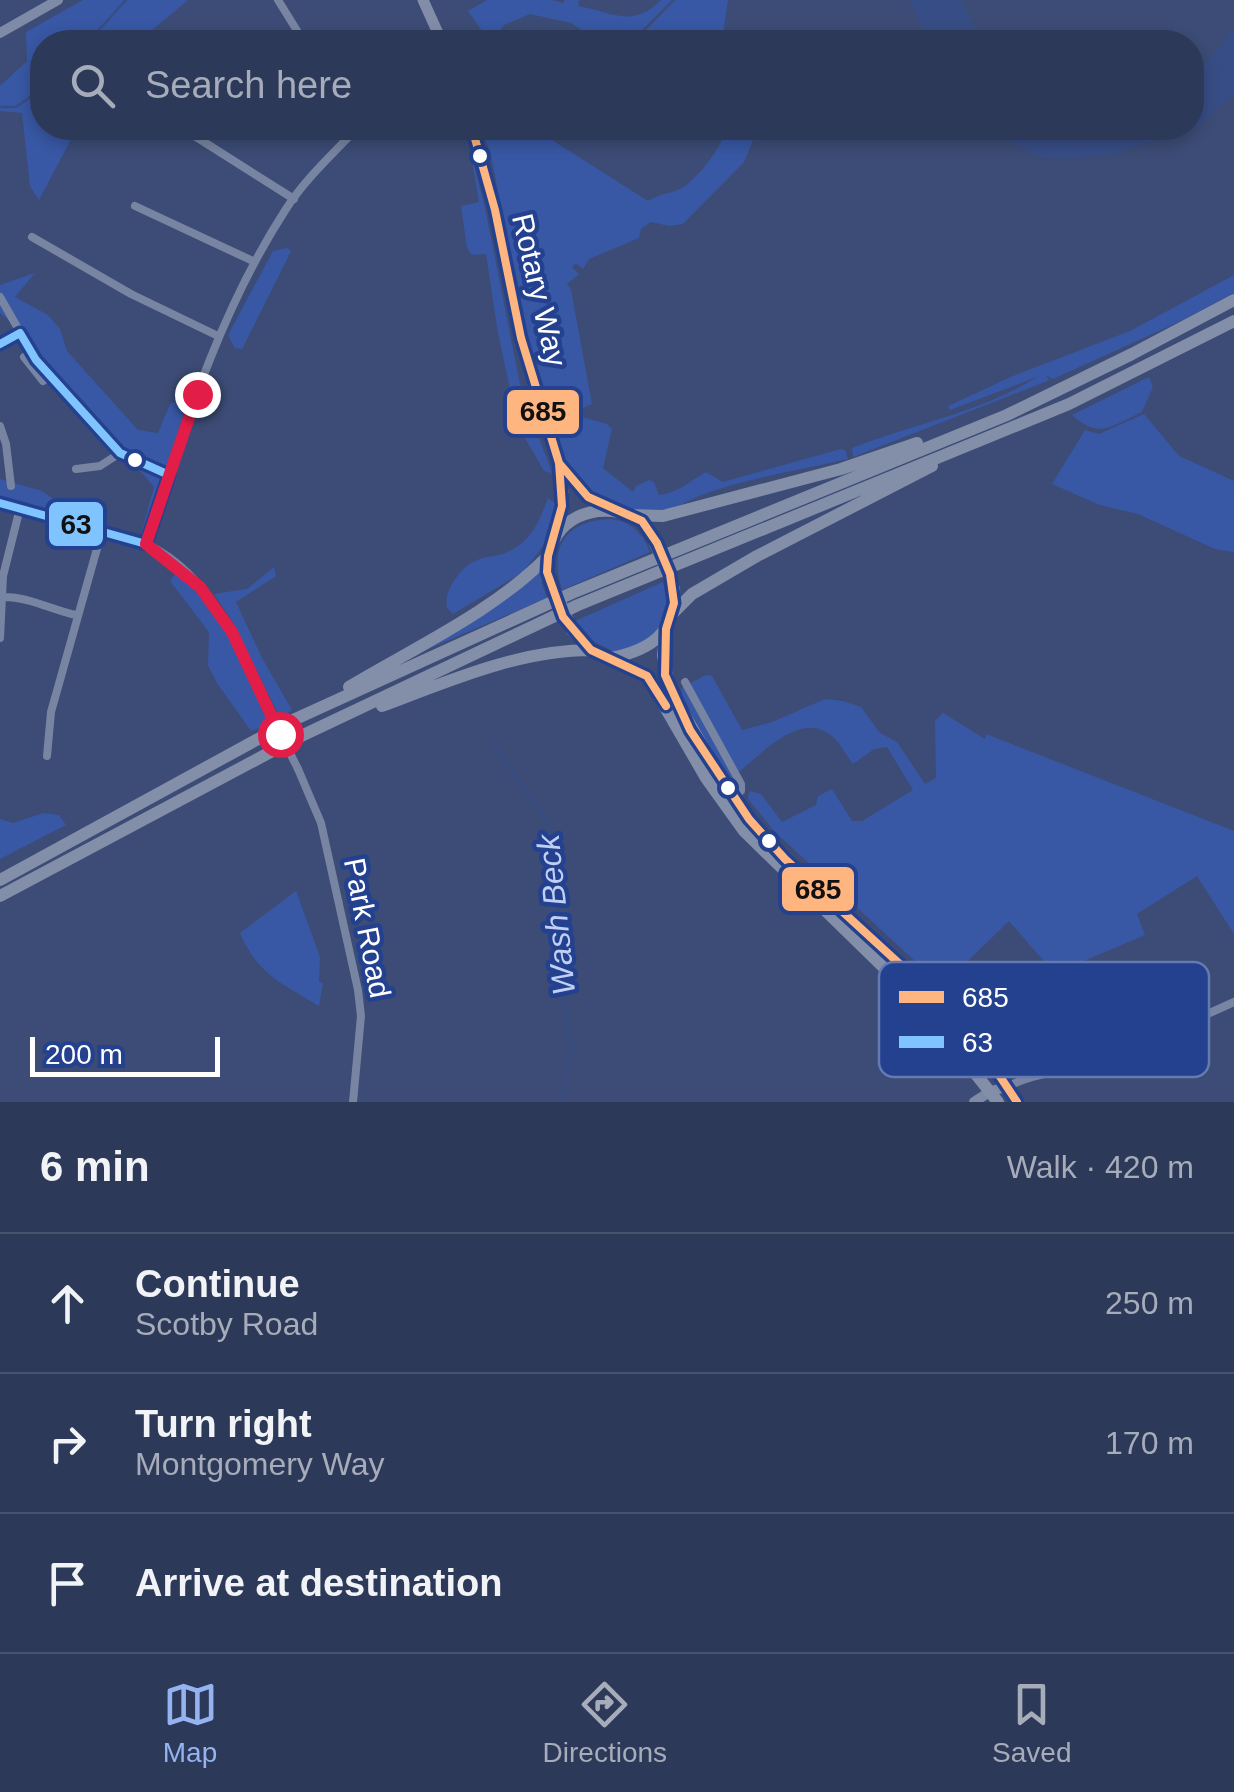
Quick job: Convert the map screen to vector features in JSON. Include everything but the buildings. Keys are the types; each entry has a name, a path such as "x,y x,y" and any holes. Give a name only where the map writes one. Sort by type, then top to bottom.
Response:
{"highway":[{"path":"673,613 692,594 758,556 1062,388 1234,300"},
{"path":"630,515 663,516 750,494 1068,404 1234,321"},
{"path":"291,721 572,592 1008,420"},
{"path":"0,896 298,738 578,605 1008,420"},
{"path":"591,650 572,630 547,572 548,556 557,532 570,520 608,508 642,521 651,533 674,589 663,656 670,689 727,800 898,962"},
{"path":"0,880 291,721 498,597 531,574 548,556"},
{"path":"611,658 632,654 666,629"},
{"path":"298,738 467,674 563,650 591,650 638,670 653,683 727,800 772,860 879,963"},
{"path":"999,1077 1017,1102"}],"main road":[{"path":"422,0 436,30"},
{"name":"Rotary Way","path":"475,140 495,210 522,338 559,463 563,492 557,532"},
{"name":"Rotary Way","path":"559,463 576,486 608,508"}],"street":[{"path":"0,33 58,0"},
{"path":"278,0 297,30"},
{"path":"201,140 294,198"},
{"path":"0,502 146,544 218,336 254,262 294,198 345,140"},
{"path":"134,206 254,262"},
{"path":"32,237 132,294 218,336"},
{"path":"0,297 31,352 120,453 169,475"},
{"path":"0,344 20,332"},
{"path":"0,426 11,486"},
{"path":"76,469 100,466 120,453"},
{"path":"0,638 4,576 20,508"},
{"path":"47,756 51,712 102,531"},
{"name":"Park Road","path":"146,544 200,587 232,632 322,823 361,1016 353,1102"},
{"path":"4,596 20,597 44,608 76,615"},
{"path":"685,682 741,784 740,791 727,800"},
{"path":"1209,1014 1234,1002"},
{"path":"974,1102 995,1096 1028,1077"}],"shaded area":[{"path":"83,0 188,0 152,30 30,30 30,140 71,140 39,200 30,186 22,113 0,111 0,86 27,61 26,32"},
{"path":"487,0 579,0 578,6 631,16 651,9 661,0 672,0 642,30 582,30 571,23 530,14 500,30 481,30 468,11"},
{"path":"675,0 728,0 724,30 646,30"},
{"path":"910,0 961,0 976,30 923,30"},
{"path":"1234,26 1234,94 1204,121 1204,64"},
{"path":"485,140 552,140 648,201 691,181 721,140 753,140 744,162 683,224 651,222 641,229 639,238 589,259 583,269 576,263 572,267 579,274 567,284 592,404 579,410 579,416 612,429 603,468 633,492 649,480 654,482 659,495 666,494 706,472 723,482 841,449 848,459 730,486 673,511 616,508 586,492 568,468 538,385"},
{"path":"1009,140 1155,140 1112,155 1055,159 1034,155"},
{"path":"471,155 521,389 552,473 544,471 518,426 486,254 472,255 467,248 461,206 479,202"},
{"path":"273,251 291,251 242,349 235,348 228,335"},
{"path":"35,273 15,297 48,315 60,329 67,351 138,430 158,433 170,404 179,399 187,403 150,522 141,534 154,487 17,327 0,313 0,285"},
{"path":"1234,275 1234,293 1181,321 1053,379 1046,375 1049,380 1045,382 853,457 852,448 970,409 1016,389 1037,377 950,410 948,406 1130,331"},
{"path":"1149,377 1153,387 1142,412 1114,426 1090,427 1072,415"},
{"path":"1144,414 1179,456 1234,481 1234,552 1215,549 1138,514 1100,505 1052,484 1085,430 1099,434"},
{"path":"0,479 42,491 72,512 68,519 0,497"},
{"path":"548,498 557,505 546,542 523,572 453,614 447,608 447,600 456,578 471,563 509,551 524,541 537,524"},
{"path":"611,519 635,530 650,552 562,590 558,561 564,539 582,525"},
{"path":"274,567 276,576 236,602 292,710 280,718 232,621 214,594 247,589"},
{"path":"543,567 541,582 547,598 421,652 533,579"},
{"path":"176,573 197,591 222,627 270,725 251,731 217,683 208,665 209,632 170,581"},
{"path":"663,582 669,600 661,634 617,653 585,637 575,621"},
{"path":"706,675 712,676 742,730 772,722 825,699 861,707 880,733 897,742 925,784 936,778 935,721 943,713 985,739 986,734 1234,831 1234,934 1197,876 1137,914 1145,935 1081,962 1045,962 1009,921 967,962 916,962 775,832 748,799 749,791 761,794 782,822 816,805 818,796 832,789 852,821 862,821 913,790 887,747 874,749 853,764 828,733 804,728 768,747 739,772 739,788 733,792 681,688"},
{"path":"44,813 59,815 66,825 0,859 0,819 13,823"},
{"path":"296,891 320,957 319,982 323,983 319,1006 263,968 240,933"}],"waterway":[{"path":"99,30 126,0"},
{"path":"0,107 16,107 30,97"},
{"name":"Wash Beck","path":"492,743 549,824 557,967 572,1048 561,1102"}],"transit line":[{"name":"685","path":"475,140 495,210 521,338 559,463 588,497 642,521 670,574 674,603 666,629 665,675 690,730 749,819 785,859 898,962"},
{"name":"63","path":"0,344 20,333 36,360 120,453 169,475 146,544 0,503"},
{"name":"685","path":"559,463 562,506 547,572 563,617 591,650 647,676 666,706"},
{"name":"685","path":"1000,1077 1017,1102"}],"route":[{"path":"197,394 146,544 200,587 232,632 280,734"}]}
